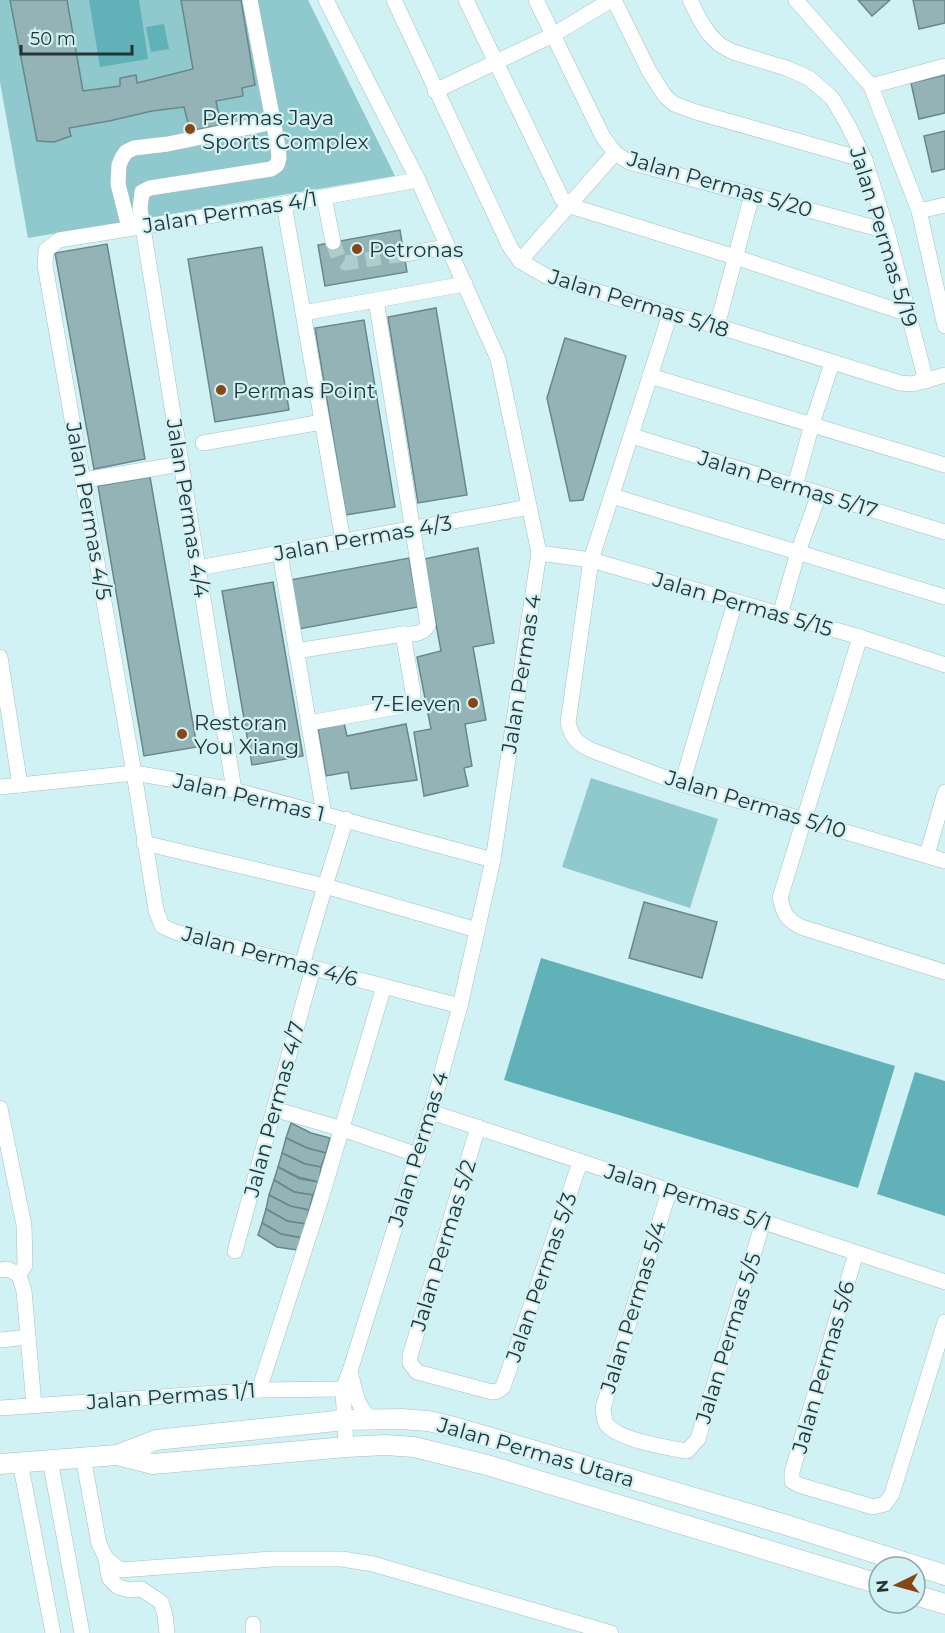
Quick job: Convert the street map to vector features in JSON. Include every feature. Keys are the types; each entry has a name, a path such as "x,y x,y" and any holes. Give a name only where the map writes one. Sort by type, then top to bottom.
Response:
{"main road":[{"name":"Jalan Permas Utara","path":"117,1455 156,1440 345,1420 428,1421 783,1524 945,1575"},
{"name":"Jalan Permas Utara","path":"0,1464 117,1455 153,1464 346,1447 385,1445 414,1447 445,1454 867,1580"},
{"path":"927,1599 945,1604"}],"street":[{"path":"135,227 144,190 274,167 278,162 279,154 250,0"},
{"name":"Jalan Permas 4","path":"326,0 418,180 498,359 539,553 493,860 460,1006 431,1112 343,1389 346,1447"},
{"name":"Jalan Permas 5/18","path":"394,0 510,247 520,261 546,276 717,326 832,363 900,383 912,384 926,381"},
{"path":"466,0 562,199 577,208 908,314"},
{"name":"Jalan Permas 5/20","path":"536,0 603,137 615,153 629,162 887,231"},
{"path":"435,91 553,35 613,0 649,71 664,96 674,104 865,160"},
{"name":"Jalan Permas 5/19","path":"690,0 700,21 720,45 733,52 786,68 809,78 832,98 849,125 865,160 887,231 926,381"},
{"path":"796,0 871,86 919,211 945,326"},
{"path":"871,86 945,66"},
{"path":"135,227 118,184 119,165 126,152 134,148 168,144 273,122"},
{"path":"520,261 615,153"},
{"name":"Jalan Permas 4/1","path":"46,250 59,240 418,180"},
{"path":"717,326 752,195"},
{"path":"324,197 333,242"},
{"path":"284,204 343,542"},
{"path":"919,211 945,205"},
{"name":"Jalan Permas 4/4","path":"135,227 181,464 234,790"},
{"path":"404,254 448,247"},
{"name":"Jalan Permas 4/5","path":"46,250 45,265 134,773"},
{"path":"303,313 465,284"},
{"path":"296,651 419,633 423,632 428,625 376,300"},
{"path":"591,560 670,314"},
{"path":"795,486 832,363"},
{"path":"926,381 945,375"},
{"path":"650,376 945,465"},
{"path":"203,443 322,422"},
{"name":"Jalan Permas 5/17","path":"632,436 945,532"},
{"path":"84,480 181,464"},
{"path":"780,615 798,552 819,494"},
{"path":"612,496 945,597"},
{"name":"Jalan Permas 4/3","path":"198,568 529,507"},
{"path":"280,553 296,651 307,682 309,723 324,814"},
{"name":"Jalan Permas 5/15","path":"539,553 591,560 860,637 945,665"},
{"name":"Jalan Permas 5/10","path":"591,560 568,723 572,736 579,744 682,784 945,861"},
{"path":"682,784 735,602"},
{"path":"309,723 411,703 413,692 403,634"},
{"path":"860,637 780,898 784,912 790,921 801,927 945,972"},
{"path":"0,657 20,785"},
{"name":"Jalan Permas 1","path":"0,788 134,773 234,790 493,860"},
{"name":"Jalan Permas 4/6","path":"134,773 156,910 162,926 175,932 460,1006"},
{"path":"927,855 945,792"},
{"name":"Jalan Permas 4/7","path":"235,1251 274,1109 325,886 346,819"},
{"path":"144,843 325,886 477,930"},
{"path":"259,1390 320,1202 384,986"},
{"path":"0,1108 24,1225 26,1265 20,1275 24,1291 34,1405"},
{"path":"274,1109 418,1155"},
{"name":"Jalan Permas 5/1","path":"431,1112 945,1282"},
{"name":"Jalan Permas 5/2","path":"478,1127 410,1356 410,1363 417,1372 492,1392 498,1391"},
{"name":"Jalan Permas 5/3","path":"498,1391 503,1387 582,1162"},
{"name":"Jalan Permas 5/4","path":"669,1191 603,1408 605,1423 616,1434 670,1449 687,1451"},
{"name":"Jalan Permas 5/5","path":"687,1451 698,1439 763,1222"},
{"name":"Jalan Permas 5/6","path":"856,1253 792,1472 792,1481 873,1507 885,1504 892,1494 945,1322"},
{"path":"0,1270 8,1269 20,1275"},
{"path":"0,1340 28,1337"},
{"path":"350,1371 358,1403 364,1413 372,1419"},
{"name":"Jalan Permas 1/1","path":"0,1408 259,1390 343,1389"},
{"path":"83,1457 99,1544 106,1558 109,1578 118,1587 130,1590 141,1589 161,1602 167,1633"},
{"path":"50,1460 82,1633"},
{"path":"20,1462 53,1633"},
{"path":"106,1558 120,1570 273,1559 342,1559 373,1564 611,1633"}],"shaded area":[{"name":"Permas Jaya Sports Complex","path":"0,0 308,0 395,176 28,238 0,82"},
{"path":"89,0 139,0 148,59 100,67"},
{"path":"164,24 169,49 151,52 146,27"},
{"path":"591,778 718,819 690,908 562,867"},
{"path":"541,958 895,1066 858,1188 504,1080"},
{"path":"915,1072 945,1081 945,1216 877,1194"}],"building":[{"name":"Permas Jaya Sports Complex","path":"10,0 67,0 83,91 120,86 120,78 136,75 137,83 193,69 181,0 241,0 255,85 242,88 243,96 216,101 221,125 190,131 184,107 152,111 69,128 71,136 54,142 37,141"},
{"path":"858,0 890,0 872,16"},
{"path":"913,0 945,0 945,23 919,29"},
{"path":"945,75 945,113 919,119 911,83"},
{"path":"945,131 945,169 932,172 924,136"},
{"path":"400,230 407,272 325,286 318,245"},
{"path":"107,244 145,459 94,469 55,253"},
{"path":"262,247 289,410 215,422 188,259"},
{"path":"436,308 467,495 418,503 388,317"},
{"path":"364,320 395,507 346,515 315,328"},
{"path":"565,338 626,356 583,500 570,501 547,398"},
{"path":"150,477 197,747 144,756 98,486"},
{"path":"478,548 494,643 473,647 486,720 465,724 472,766 464,768 468,786 424,796 414,732 431,729 417,657 441,651 424,559"},
{"path":"409,558 418,607 299,629 290,580"},
{"path":"273,582 303,756 252,765 222,591"},
{"path":"344,723 347,736 406,724 417,780 351,789 348,772 326,776 318,729"},
{"path":"644,902 717,922 702,978 629,958"},
{"path":"291,1123 311,1133 330,1138 326,1153 307,1148 286,1138"},
{"path":"286,1138 307,1148 326,1153 321,1167 305,1164 282,1153"},
{"path":"282,1153 305,1164 321,1167 319,1182 298,1177 278,1167"},
{"path":"278,1167 300,1179 319,1182 313,1195 294,1192 274,1180"},
{"path":"274,1180 294,1192 313,1195 309,1210 290,1206 269,1195"},
{"path":"269,1195 290,1206 309,1210 306,1224 287,1221 266,1209"},
{"path":"266,1209 287,1221 306,1224 302,1238 281,1234 262,1223"},
{"path":"262,1223 281,1234 302,1238 297,1250 277,1247 258,1235"}],"tunnel":[{"path":"333,242 339,259 346,263 404,254"}],"place":[{"name":"Permas Jaya Sports Complex","path":"190,129"},
{"name":"Petronas","path":"357,249"},
{"name":"Permas Point","path":"221,390"},
{"name":"7-Eleven","path":"473,703"},
{"name":"Restoran You Xiang","path":"182,734"}]}
